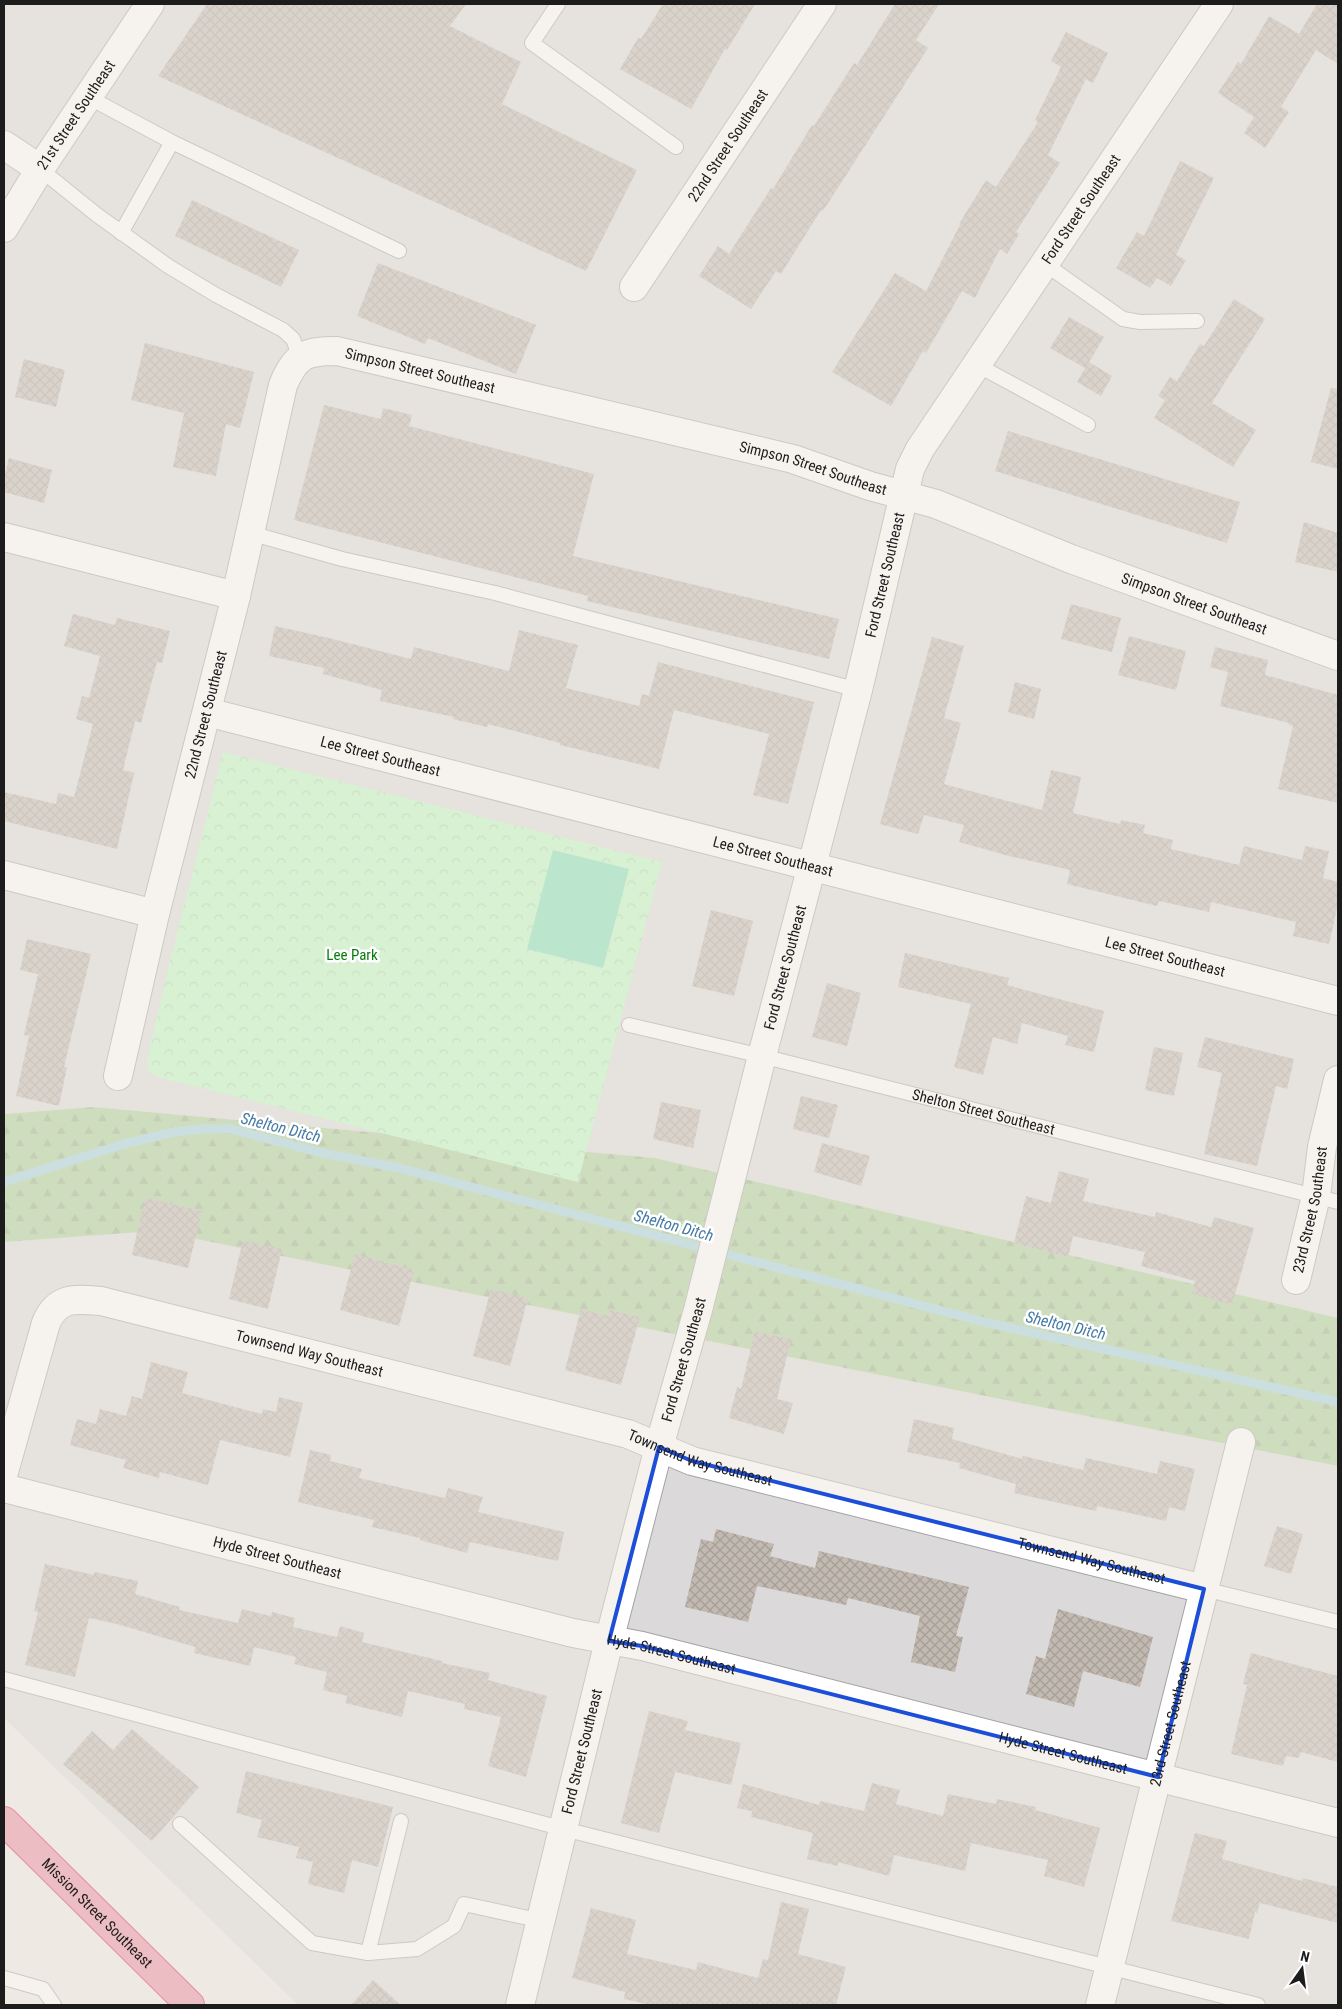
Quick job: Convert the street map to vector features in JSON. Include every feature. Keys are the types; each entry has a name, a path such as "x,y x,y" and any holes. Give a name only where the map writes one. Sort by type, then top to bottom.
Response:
{"highway":[{"name":"Mission Street Southeast","path":"4,1821 190,2005"}],"street":[{"name":"21st Street Southeast","path":"4,228 40,169 150,4"},
{"name":"22nd Street Southeast","path":"634,287 822,4"},
{"name":"Ford Street Southeast","path":"520,2005 609,1641 659,1447 698,1310 858,690 910,469 920,449 1220,4"},
{"path":"4,145 40,169"},
{"name":"Simpson Street Southeast","path":"300,358 318,351 337,351 772,453 905,496 936,504 1071,559 1338,656"},
{"name":"22nd Street Southeast","path":"118,1076 155,914 236,596 283,385 291,366 300,358"},
{"path":"4,537 236,596"},
{"name":"Lee Street Southeast","path":"207,712 812,865 1338,1001"},
{"path":"4,875 155,914"},
{"name":"23rd Street Southeast","path":"1296,1280 1327,1199 1322,1147 1338,1080"},
{"name":"Townsend Way Southeast","path":"4,1472 51,1311 62,1303 80,1299 101,1301 628,1434 692,1461 1204,1589"},
{"name":"23rd Street Southeast","path":"1100,2005 1241,1442"},
{"name":"Hyde Street Southeast","path":"4,1488 573,1634 651,1648 1338,1823"}],"lane":[{"path":"558,4 532,43 676,147"},
{"path":"88,97 172,142 399,251"},
{"path":"121,233 172,142"},
{"path":"40,169 121,233 168,266 216,295 283,330 293,339 300,358"},
{"path":"1045,264 1123,319 1140,322 1197,321"},
{"path":"977,365 1088,425"},
{"path":"250,534 342,559 494,593 858,690"},
{"name":"Shelton Street Southeast","path":"629,1025 762,1056 1284,1186 1327,1199"},
{"name":"Townsend Way Southeast","path":"1204,1589 1338,1622"},
{"path":"4,1679 564,1829 1258,2005"},
{"path":"368,1954 401,1821"},
{"path":"180,1824 312,1943 368,1954 417,1949 454,1926 464,1904 542,1921"},
{"path":"4,1978 43,1989 54,2005"}],"highlighted area":[{"path":"659,1447 692,1461 1204,1589 1158,1777 642,1646 609,1641"}],"shaded area":[{"path":"4,4 1338,4 1338,1318 655,1158 93,1107 4,1114"},
{"path":"156,1231 1338,1466 1338,2005 298,2005 4,1718 4,1242"}],"green space":[{"name":"Lee Park","path":"223,752 662,862 578,1182 161,1078 149,1072 147,1059"},
{"path":"553,850 629,869 603,968 527,949"},
{"path":"93,1107 655,1158 1338,1318 1338,1466 156,1231 4,1242 4,1114"}],"building":[{"path":"207,4 466,4 450,26 521,62 502,104 637,170 586,271 158,76"},
{"path":"663,4 755,4 727,50 725,49 691,109 620,69 638,38 641,39"},
{"path":"895,4 939,4 916,40 928,48 781,274 776,271 751,309 699,276 718,246 729,254 771,188 773,189 812,125 814,126 854,63 857,65"},
{"path":"1317,4 1338,4 1338,64 1316,50 1281,107 1289,112 1265,148 1244,133 1254,117 1218,93 1238,62 1241,64 1269,16 1299,34"},
{"path":"1066,32 1108,53 1093,83 1086,79 1048,155 1060,163 1016,232 1019,234 1007,254 1000,249 975,298 962,291 926,353 923,351 891,406 832,372 895,273 926,291 959,224 986,180 996,187 1038,122 1035,120 1061,67 1051,61"},
{"path":"1180,161 1214,178 1176,255 1186,260 1171,286 1157,278 1150,288 1116,268 1137,232 1144,236"},
{"path":"192,200 299,250 281,287 175,236"},
{"path":"378,263 536,325 516,374 428,338 425,344 357,316"},
{"path":"1234,299 1265,319 1212,403 1256,430 1233,467 1154,418 1165,400 1158,396 1170,377 1177,381 1200,344 1204,346"},
{"path":"1069,317 1104,337 1089,362 1112,376 1101,396 1077,382 1085,368 1050,348"},
{"path":"145,343 254,372 240,428 226,424 216,476 173,467 184,413 131,400"},
{"path":"24,359 65,370 56,407 15,397"},
{"path":"1331,388 1338,389 1338,469 1311,462"},
{"path":"324,405 381,419 383,408 412,415 409,426 594,474 573,556 839,619 829,659 587,601 588,596 294,520"},
{"path":"1008,431 1240,502 1227,543 995,471"},
{"path":"9,458 52,470 44,503 4,492 4,477"},
{"path":"1304,522 1338,533 1338,572 1295,562"},
{"path":"1071,604 1121,618 1112,652 1061,639"},
{"path":"73,614 115,625 117,618 170,631 162,663 157,662 141,723 135,721 123,770 134,773 117,849 4,821 4,792 56,804 58,793 74,797 93,724 76,719 82,696 89,698 100,656 64,646"},
{"path":"275,626 411,659 414,647 509,671 519,630 578,645 566,688 639,706 642,694 649,696 658,662 814,702 788,804 753,795 769,734 674,710 659,769 560,745 560,743 488,724 487,727 453,719 454,717 380,701 382,690 323,674 324,668 269,656"},
{"path":"1129,636 1186,651 1176,690 1118,675"},
{"path":"932,637 964,646 944,718 961,723 944,784 1042,810 1051,770 1081,777 1073,813 1120,824 1121,820 1145,825 1143,833 1173,840 1171,849 1239,865 1244,846 1302,860 1305,846 1329,851 1323,878 1338,882 1338,904 1329,944 1293,936 1296,922 1211,902 1209,912 1159,901 1157,906 1067,884 1070,870 959,842 964,825 924,815 918,834 880,824"},
{"path":"1215,647 1268,660 1265,675 1338,695 1338,803 1278,789 1293,726 1289,723 1220,706 1228,672 1210,667"},
{"path":"1015,682 1041,689 1034,719 1008,712"},
{"path":"711,910 753,921 734,996 692,986"},
{"path":"27,939 91,954 64,1067 67,1067 59,1106 16,1096 29,1036 24,1035 38,974 20,970"},
{"path":"905,953 1009,978 1007,985 1104,1011 1094,1052 1065,1045 1068,1036 1022,1023 1017,1044 993,1037 983,1075 954,1067 971,1004 898,987"},
{"path":"827,983 861,993 847,1046 812,1037"},
{"path":"1205,1037 1294,1059 1287,1089 1276,1086 1257,1166 1204,1154 1222,1073 1197,1067"},
{"path":"1154,1047 1183,1053 1174,1096 1145,1090"},
{"path":"801,1096 838,1105 829,1138 793,1129"},
{"path":"661,1102 701,1110 693,1148 653,1139"},
{"path":"822,1143 870,1156 861,1186 814,1172"},
{"path":"1059,1171 1089,1179 1083,1201 1155,1217 1156,1212 1211,1227 1214,1217 1254,1228 1232,1305 1192,1293 1195,1281 1141,1266 1145,1252 1073,1236 1068,1257 1014,1243 1026,1196 1051,1203"},
{"path":"145,1198 202,1211 188,1268 132,1255"},
{"path":"243,1240 282,1249 268,1309 229,1299"},
{"path":"355,1254 414,1270 399,1326 340,1310"},
{"path":"491,1289 528,1298 510,1366 473,1356"},
{"path":"581,1309 608,1316 610,1310 640,1317 621,1385 565,1370"},
{"path":"755,1331 791,1339 777,1399 793,1403 784,1434 729,1418 737,1387 741,1389"},
{"path":"151,1362 188,1372 182,1393 262,1414 263,1409 276,1412 279,1397 303,1403 290,1457 220,1440 208,1485 160,1472 159,1478 123,1468 126,1460 70,1445 77,1419 96,1424 100,1409 126,1416 132,1396 142,1399"},
{"path":"914,1419 954,1428 952,1439 1022,1459 1023,1456 1083,1470 1086,1458 1157,1474 1160,1461 1195,1469 1185,1511 1169,1507 1166,1521 1097,1506 1096,1511 1014,1493 1016,1484 959,1468 960,1463 907,1452"},
{"path":"310,1450 331,1455 330,1461 362,1469 359,1478 445,1498 448,1488 483,1497 478,1512 564,1532 558,1561 470,1542 467,1553 420,1540 420,1538 372,1527 374,1520 298,1502"},
{"path":"1277,1526 1303,1534 1291,1574 1264,1566"},
{"path":"716,1529 774,1544 770,1556 815,1568 819,1551 969,1587 956,1636 963,1637 955,1672 911,1662 920,1616 848,1598 846,1605 757,1586 748,1622 685,1607 701,1539 713,1542"},
{"path":"45,1564 94,1575 94,1572 138,1581 135,1594 180,1607 179,1610 238,1623 242,1609 271,1616 272,1612 295,1618 293,1627 337,1637 340,1626 364,1633 362,1642 442,1661 442,1663 490,1673 488,1680 547,1696 526,1777 488,1766 501,1717 464,1709 465,1704 408,1691 402,1717 345,1703 347,1696 323,1690 327,1672 294,1664 296,1657 254,1647 250,1666 194,1653 195,1647 117,1624 89,1618 75,1677 25,1665 38,1612 34,1611"},
{"path":"1058,1609 1153,1637 1140,1687 1083,1671 1074,1707 1026,1694 1036,1656 1045,1659"},
{"path":"1251,1653 1338,1676 1338,1762 1301,1752 1299,1758 1286,1756 1283,1766 1231,1754 1247,1685 1243,1684"},
{"path":"649,1711 688,1721 685,1730 741,1743 731,1785 675,1772 659,1833 621,1823"},
{"path":"132,1729 199,1787 152,1841 63,1764 92,1731 113,1750"},
{"path":"246,1771 393,1807 378,1867 352,1860 344,1893 308,1884 313,1862 296,1858 299,1847 257,1837 262,1820 236,1813"},
{"path":"872,1783 900,1790 896,1804 943,1816 948,1794 996,1804 997,1799 1036,1807 1035,1810 1100,1828 1084,1887 1044,1876 1048,1860 971,1843 965,1871 894,1855 889,1876 838,1862 838,1866 807,1859 813,1833 751,1817 752,1811 737,1808 743,1784 819,1805 820,1801 864,1811"},
{"path":"1195,1833 1227,1841 1222,1859 1302,1881 1303,1878 1338,1887 1338,1923 1260,1903 1257,1913 1255,1912 1249,1939 1171,1921"},
{"path":"781,1902 809,1909 798,1954 846,1967 836,2005 651,2005 624,1999 625,1992 572,1978 591,1908 636,1920 627,1954 696,1970 698,1962 758,1978 763,1959 768,1960"},
{"path":"373,1980 401,2005 351,2005"}],"waterway":[{"name":"Shelton Ditch","path":"4,1182 124,1144 174,1132 231,1129 318,1152 399,1168 984,1322 1338,1402"}]}
